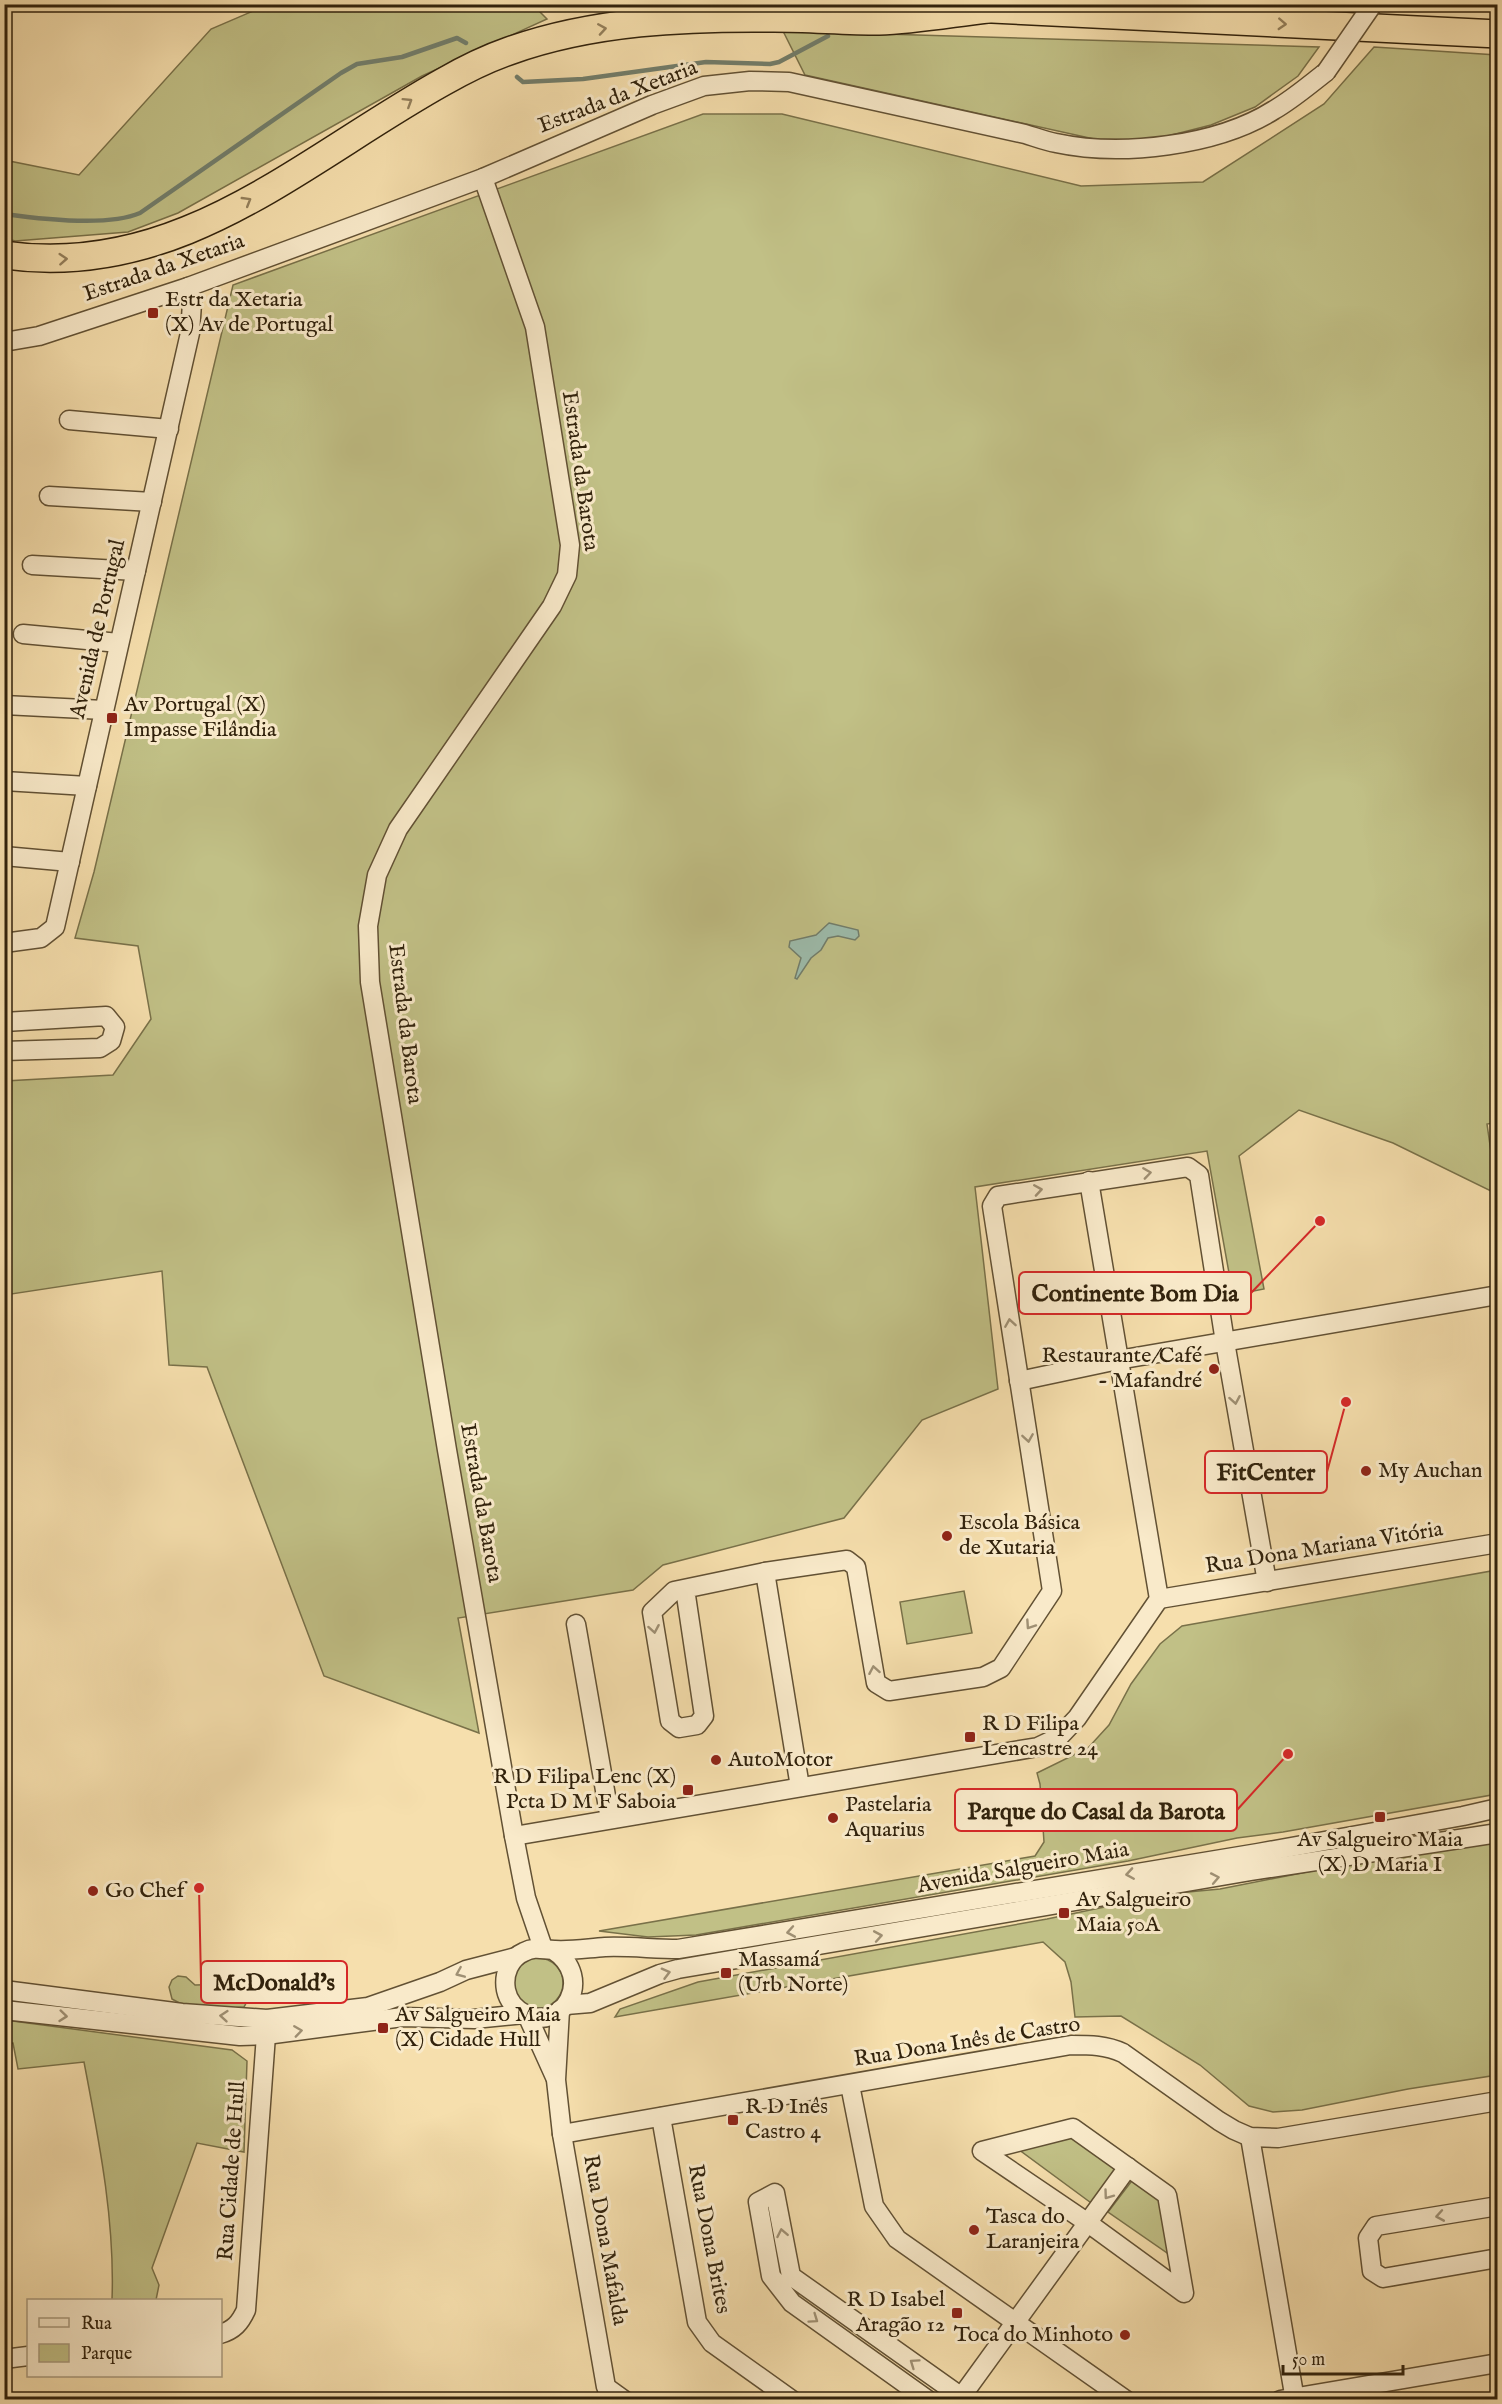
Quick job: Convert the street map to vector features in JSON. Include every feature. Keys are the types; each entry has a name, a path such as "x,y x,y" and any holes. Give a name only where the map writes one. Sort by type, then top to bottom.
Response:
{"highway":[{"path":"892,4 1497,34"},
{"path":"4,255 53,260 119,253 151,245 183,233 241,205 413,98 453,76 509,51 544,40 618,26 669,21 774,18 880,21 987,9"}],"street":[{"name":"Estrada da Xetaria","path":"4,342 39,336 188,287 483,178 652,105 704,86 750,81 789,82 1025,134 1056,144 1104,148 1193,142 1230,131 1272,111 1326,72 1373,4"},
{"name":"Estrada da Barota","path":"483,178 535,327 570,545 567,575 552,606 398,829 377,875 368,926 370,982 447,1450 514,1836 526,1898 548,1949"},
{"name":"Avenida de Portugal","path":"4,943 41,938 56,927 190,333 192,303 188,287"},
{"path":"69,420 169,429"},
{"path":"50,496 152,502"},
{"path":"32,565 136,572"},
{"path":"23,634 119,643"},
{"path":"4,705 104,710"},
{"path":"4,781 87,786"},
{"path":"4,856 70,862"},
{"path":"4,1022 106,1017 115,1027 111,1041 100,1048 4,1051"},
{"path":"685,1589 704,1716 697,1725 679,1728 670,1721 652,1612 674,1591 765,1572 847,1560 856,1567 876,1683 889,1691 983,1677 1001,1668 1052,1591 992,1206 998,1196 1188,1167 1199,1175 1225,1342 1267,1582"},
{"path":"514,1836 1030,1749 1059,1737 1077,1719 1159,1599 1089,1181"},
{"path":"1019,1381 1118,1360 1497,1295"},
{"name":"Rua Dona Mariana Vitória","path":"1159,1599 1497,1543"},
{"path":"765,1572 800,1787"},
{"path":"576,1624 610,1819"},
{"name":"Avenida Salgueiro Maia","path":"4,1989 182,2013 267,2019 368,2007 440,1982 466,1970 519,1954 548,1949 608,1947 678,1949 772,1935 1281,1849 1497,1808"},
{"name":"Avenida Salgueiro Maia","path":"4,2010 240,2036 266,2035 403,2017 474,2019 526,2014 544,2017 563,2008 590,2002 678,1969 1251,1871 1497,1833"},
{"name":"Estrada da Barota","path":"519,1954 526,1898"},
{"path":"548,1949 562,1956 573,1975 574,1986 563,2008"},
{"path":"519,1954 506,1973 506,1992 516,2008 526,2014"},
{"name":"Rua Dona Mafalda","path":"563,2008 556,2080 562,2134 606,2387 624,2400"},
{"name":"Rua Dona Mafalda","path":"526,2014 556,2080"},
{"name":"Rua Cidade de Hull","path":"222,2333 235,2328 242,2321 246,2310 266,2035"},
{"name":"Rua Dona Inês de Castro","path":"562,2134 1071,2045 1092,2044 1123,2053 1218,2121 1250,2137 1291,2137 1497,2101"},
{"path":"850,2085 874,2206 897,2239 1126,2400"},
{"name":"Rua Dona Brites","path":"661,2116 697,2322 712,2343 792,2400"},
{"path":"1073,2128 1128,2167 1167,2195 1184,2293 1088,2223 982,2151 1073,2128"},
{"path":"1250,2137 1290,2399 1497,2363"},
{"path":"928,2400 792,2303 771,2276 758,2202 775,2193 790,2276 962,2399 1128,2167"},
{"path":"1497,2206 1376,2226 1368,2238 1372,2271 1383,2278 1497,2258"},
{"path":"4,2359 27,2356"}],"green space":[{"path":"288,6 535,7 547,19 422,76 178,213 128,232 15,241 5,238 4,160 79,175 211,29 260,8"},
{"path":"783,31 1319,47 1298,76 1255,107 1211,125 1152,140 1094,139 805,75"},
{"path":"1374,47 1497,55 1498,1122 1487,1124 1497,1194 1393,1143 1299,1110 1239,1156 1264,1289 1233,1295 1207,1151 975,1187 998,1389 922,1420 844,1518 663,1565 633,1590 458,1618 479,1733 324,1676 207,1367 169,1365 162,1271 5,1295 5,1081 113,1075 151,1019 138,946 75,938 94,872 233,285 703,114 782,114 1081,186 1203,182 1324,104"},
{"path":"1497,1570 1497,1794 1237,1838 1128,1861 696,1935 648,1937 599,1931 1035,1856 1044,1842 1040,1784 1037,1773 1088,1748 1109,1725 1131,1684 1160,1644 1182,1626"},
{"path":"964,1591 972,1633 907,1644 900,1602"},
{"path":"1497,1841 1497,2075 1408,2089 1302,2110 1273,2112 1249,2106 1200,2065 1121,2016 1075,2017 1071,1982 1065,1962 1043,1942 615,2017 620,2009 698,1982 1047,1919 1167,1894 1220,1889 1439,1846"},
{"path":"533,1958 543,1958 556,1965 563,1978 563,1988 556,2001 543,2008 533,2008 524,2004 517,1997 513,1988 513,1978 517,1969 524,1962"},
{"path":"249,1969 251,1989 244,2007 197,2008 172,1999 169,1987 172,1980 178,1976 186,1977 195,1985 237,1984 228,1973"},
{"path":"5,2020 232,2050 247,2061 244,2152 197,2143 152,2268 159,2285 156,2299 112,2299 108,2210 84,2062 18,2069 13,2043 5,2044"},
{"path":"1075,2134 1125,2171 1098,2208 1018,2149"},
{"path":"1134,2178 1160,2198 1173,2257 1108,2212"}],"shaded area":[{"path":"829,923 858,930 859,936 855,940 838,936 828,938 821,950 811,958 797,979 795,978 801,958 789,947 790,941 816,935"}],"waterway":[{"path":"517,77 523,82 583,79 706,62 770,64 779,62 828,36"},
{"path":"4,214 54,220 92,221 110,220 140,213 357,64 402,57 457,38 466,43"}],"place":[{"name":"Estr da Xetaria (X) Av de Portugal","path":"153,313"},
{"name":"Av Portugal (X) Impasse Filândia","path":"112,718"},
{"name":"Continente Bom Dia","path":"1320,1221"},
{"name":"Restaurante/Café - Mafandré","path":"1214,1369"},
{"name":"FitCenter","path":"1346,1402"},
{"name":"My Auchan","path":"1366,1471"},
{"name":"Escola Básica de Xutaria","path":"947,1536"},
{"name":"R D Filipa Lencastre 24","path":"970,1737"},
{"name":"Parque do Casal da Barota","path":"1288,1754"},
{"name":"AutoMotor","path":"716,1760"},
{"name":"R D Filipa Lenc (X) Pcta D M F Saboia","path":"688,1790"},
{"name":"Av Salgueiro Maia (X) D Maria I","path":"1380,1817"},
{"name":"Pastelaria Aquarius","path":"833,1818"},
{"name":"McDonald's","path":"199,1888"},
{"name":"Go Chef","path":"93,1891"},
{"name":"Av Salgueiro Maia 50A","path":"1064,1913"},
{"name":"Massamá (Urb Norte)","path":"726,1973"},
{"name":"Av Salgueiro Maia (X) Cidade Hull","path":"383,2028"},
{"name":"R D Inês Castro 4","path":"733,2120"},
{"name":"Tasca do Laranjeira","path":"974,2230"},
{"name":"R D Isabel Aragão 12","path":"957,2313"},
{"name":"Toca do Minhoto","path":"1125,2335"}]}
